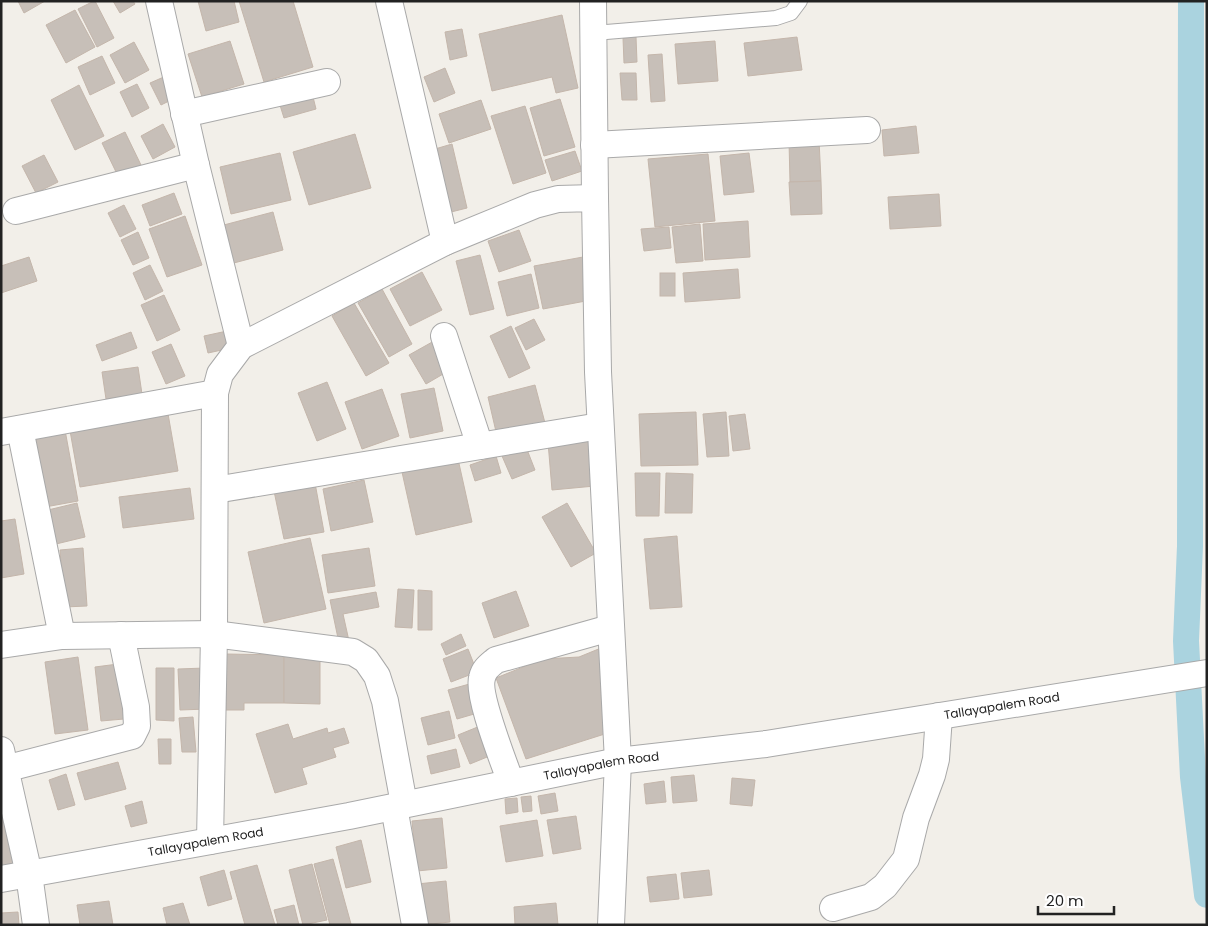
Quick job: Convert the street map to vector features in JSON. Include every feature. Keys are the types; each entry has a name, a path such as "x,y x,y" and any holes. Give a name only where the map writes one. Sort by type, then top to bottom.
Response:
{"street":[{"path":"158,1 241,346"},
{"path":"389,1 445,242"},
{"path":"593,1 600,426 618,761 610,925"},
{"path":"184,114 327,82"},
{"path":"594,145 867,130"},
{"path":"16,210 196,165"},
{"path":"210,841 216,393 220,374 241,346 445,242 535,205 558,199 595,198"},
{"path":"444,336 480,446"},
{"path":"62,636 11,431 216,393"},
{"path":"215,490 600,426"},
{"path":"511,783 482,696 481,680 485,669 496,660 610,628"},
{"path":"1,645 62,636 214,634 353,652 366,660 377,676 385,701 415,925"},
{"path":"36,925 28,874 3,763 132,736 136,726 136,707 121,635"},
{"name":"Tallayapalem Road","path":"1,879 399,806 618,761 766,744 1207,673"},
{"path":"833,908 871,896 885,886 906,859 916,818 932,775 937,751 939,716"}],"lane":[{"path":"594,33 776,18 791,13 800,1"}],"building":[{"path":"18,1 45,1 24,13"},
{"path":"94,1 114,38 97,47 78,9"},
{"path":"113,1 133,1 135,4 120,13"},
{"path":"198,1 234,1 239,22 206,31"},
{"path":"239,1 293,1 313,67 264,82"},
{"path":"75,10 95,47 66,63 46,25"},
{"path":"562,15 578,88 556,93 552,77 492,91 479,34"},
{"path":"462,29 467,56 450,60 445,32"},
{"path":"636,37 637,62 624,63 623,38"},
{"path":"797,37 802,70 748,76 744,43"},
{"path":"230,41 244,84 202,97 188,54"},
{"path":"715,41 718,81 678,84 675,44"},
{"path":"134,42 149,70 125,83 110,55"},
{"path":"662,54 665,101 651,102 648,55"},
{"path":"102,56 115,83 90,95 78,67"},
{"path":"445,68 455,93 434,102 424,77"},
{"path":"620,73 636,73 637,100 622,100"},
{"path":"166,76 177,97 161,105 150,83"},
{"path":"137,84 149,108 132,117 120,92"},
{"path":"79,85 104,136 75,150 51,100"},
{"path":"312,93 316,109 284,118 279,102"},
{"path":"560,99 575,147 544,156 530,108"},
{"path":"481,100 491,129 449,143 439,114"},
{"path":"525,106 546,173 513,184 491,116"},
{"path":"163,124 175,147 153,159 141,136"},
{"path":"916,126 919,153 884,156 882,130"},
{"path":"125,132 141,165 118,176 102,143"},
{"path":"355,134 371,188 309,205 293,152"},
{"path":"819,140 821,181 790,182 789,141"},
{"path":"452,144 467,208 451,212 435,149"},
{"path":"575,151 582,171 552,181 545,160"},
{"path":"280,153 291,200 231,214 220,167"},
{"path":"749,153 754,192 724,195 720,156"},
{"path":"708,154 715,221 655,227 648,159"},
{"path":"44,155 58,182 36,193 22,166"},
{"path":"821,181 822,214 791,215 789,182"},
{"path":"174,193 182,214 150,226 142,205"},
{"path":"939,194 941,226 890,229 888,197"},
{"path":"124,205 136,229 120,237 108,213"},
{"path":"273,212 283,250 230,264 220,226"},
{"path":"185,216 202,265 167,277 149,229"},
{"path":"748,221 750,257 705,260 703,224"},
{"path":"700,224 703,261 676,263 672,227"},
{"path":"669,227 671,248 644,251 641,229"},
{"path":"519,230 531,261 499,272 488,241"},
{"path":"138,232 149,258 133,265 121,240"},
{"path":"480,255 494,309 470,315 456,261"},
{"path":"29,257 37,281 1,293 1,266"},
{"path":"583,257 591,300 543,309 534,266"},
{"path":"150,265 163,291 145,300 133,273"},
{"path":"738,269 740,298 685,302 683,273"},
{"path":"422,272 442,310 410,326 390,289"},
{"path":"660,273 675,273 675,296 660,296"},
{"path":"531,274 539,308 507,316 498,282"},
{"path":"382,289 412,344 389,357 358,303"},
{"path":"164,295 180,330 157,341 141,305"},
{"path":"354,303 389,363 366,376 332,316"},
{"path":"534,319 545,340 526,350 515,328"},
{"path":"511,326 530,368 509,378 490,336"},
{"path":"227,331 231,348 208,353 204,336"},
{"path":"131,332 137,348 102,361 96,345"},
{"path":"434,341 450,370 426,384 409,355"},
{"path":"171,344 185,376 166,384 152,352"},
{"path":"138,367 142,394 106,399 102,372"},
{"path":"327,382 346,429 317,441 298,393"},
{"path":"535,385 545,423 497,436 488,397"},
{"path":"434,388 443,431 410,438 401,394"},
{"path":"382,389 399,436 362,449 345,402"},
{"path":"167,408 178,471 80,487 69,425"},
{"path":"696,412 698,465 641,466 639,414"},
{"path":"726,412 729,456 707,457 703,414"},
{"path":"745,414 750,449 733,451 729,416"},
{"path":"65,430 78,501 45,507 32,436"},
{"path":"591,438 595,486 552,490 548,442"},
{"path":"526,447 535,470 512,479 502,456"},
{"path":"496,456 501,473 475,481 470,465"},
{"path":"458,459 472,522 416,535 402,472"},
{"path":"635,473 660,473 659,516 636,516"},
{"path":"666,473 693,474 692,513 665,513"},
{"path":"364,480 373,522 331,531 323,489"},
{"path":"315,483 324,532 284,539 274,491"},
{"path":"190,488 194,519 123,528 119,497"},
{"path":"77,503 85,537 56,544 48,510"},
{"path":"567,503 596,553 571,567 542,517"},
{"path":"15,519 24,574 1,578 1,521"},
{"path":"677,536 682,607 650,609 644,539"},
{"path":"310,538 326,609 264,623 248,552"},
{"path":"83,548 87,606 64,607 60,550"},
{"path":"369,548 375,586 328,593 322,555"},
{"path":"398,589 414,590 412,628 395,627"},
{"path":"418,590 432,591 432,630 418,630"},
{"path":"516,591 529,626 494,638 482,603"},
{"path":"376,592 379,607 343,614 349,641 339,643 330,600"},
{"path":"461,634 466,646 446,655 441,644"},
{"path":"601,648 611,732 526,759 496,678 543,659 579,657"},
{"path":"468,649 477,672 451,682 443,659"},
{"path":"226,654 284,655 284,703 244,703 244,710 226,710"},
{"path":"284,655 320,656 320,704 284,703"},
{"path":"78,657 88,730 55,734 45,662"},
{"path":"118,664 124,719 101,721 95,667"},
{"path":"156,668 174,668 174,721 156,720"},
{"path":"205,668 207,709 180,710 178,669"},
{"path":"473,683 481,712 457,719 448,690"},
{"path":"449,711 455,738 428,745 421,718"},
{"path":"193,717 196,752 182,752 179,718"},
{"path":"288,724 293,739 327,728 328,733 344,728 349,743 333,748 336,757 302,768 307,784 275,793 256,734"},
{"path":"485,724 497,753 470,764 458,735"},
{"path":"158,739 171,739 171,764 159,764"},
{"path":"456,749 460,767 431,774 427,756"},
{"path":"118,762 126,789 85,800 77,773"},
{"path":"66,774 75,805 58,810 49,780"},
{"path":"694,775 697,801 673,803 671,777"},
{"path":"732,778 755,780 752,806 730,804"},
{"path":"664,781 666,802 646,804 644,784"},
{"path":"1,782 18,866 1,870"},
{"path":"555,793 558,811 541,814 538,796"},
{"path":"531,796 532,811 523,812 521,797"},
{"path":"517,798 518,812 506,814 505,799"},
{"path":"142,801 147,823 131,827 125,806"},
{"path":"576,816 581,849 553,854 547,820"},
{"path":"442,818 447,868 417,871 412,821"},
{"path":"537,820 543,856 506,862 500,826"},
{"path":"361,840 371,882 346,888 336,847"},
{"path":"333,859 351,924 330,925 314,864"},
{"path":"312,864 327,920 303,925 289,870"},
{"path":"257,865 275,925 245,925 230,872"},
{"path":"224,870 232,899 208,906 200,877"},
{"path":"709,870 712,895 684,898 681,873"},
{"path":"676,874 679,899 650,902 647,877"},
{"path":"446,881 450,922 422,925 417,884"},
{"path":"109,901 113,925 80,925 77,905"},
{"path":"183,903 190,925 167,925 163,908"},
{"path":"556,903 558,925 515,925 514,907"},
{"path":"294,905 299,925 278,925 274,910"},
{"path":"18,912 19,925 1,925 1,913"}],"waterway":[{"path":"1191,1 1190,546 1186,641 1193,777 1207,895"}]}
